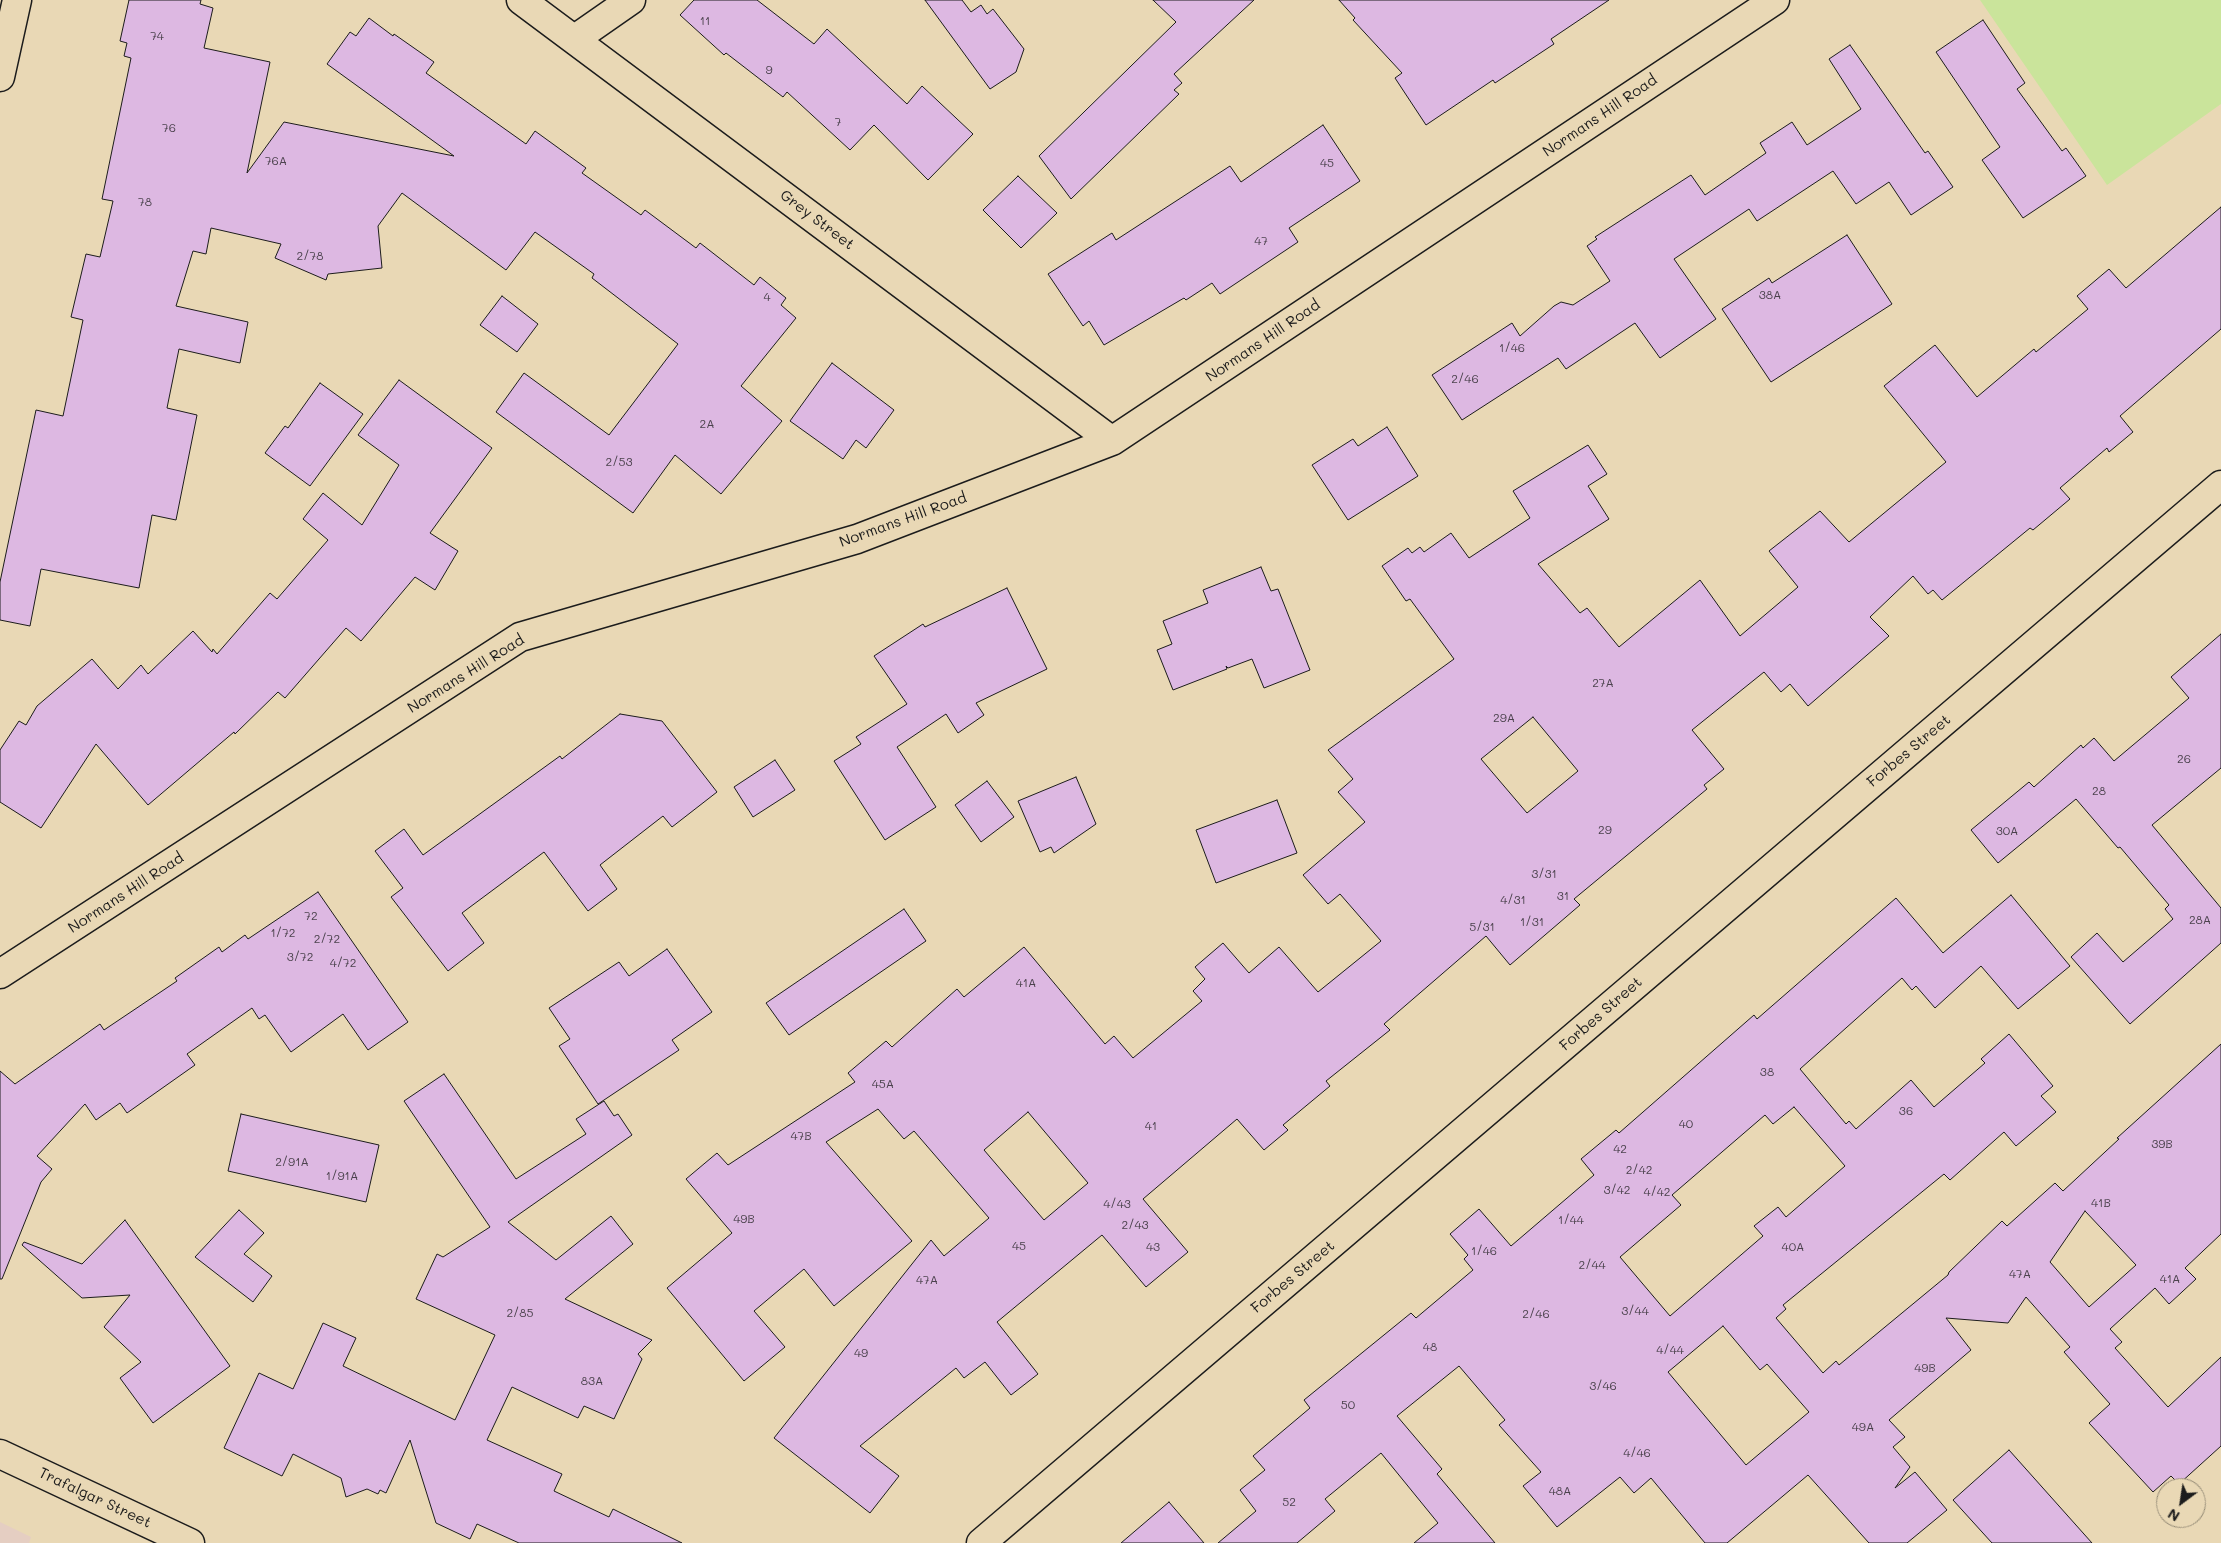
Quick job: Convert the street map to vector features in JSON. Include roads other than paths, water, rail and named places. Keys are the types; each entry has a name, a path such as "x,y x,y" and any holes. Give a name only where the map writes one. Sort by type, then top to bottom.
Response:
{"street":[{"path":"0,77 17,0"},
{"name":"Grey Street","path":"521,0 1112,441"},
{"path":"575,39 631,0"},
{"name":"Normans Hill Road","path":"0,974 520,637 857,539 1112,441 1775,0"},
{"name":"Forbes Street","path":"981,1543 2221,485"},
{"name":"Trafalgar Street","path":"0,1454 190,1543"}]}
